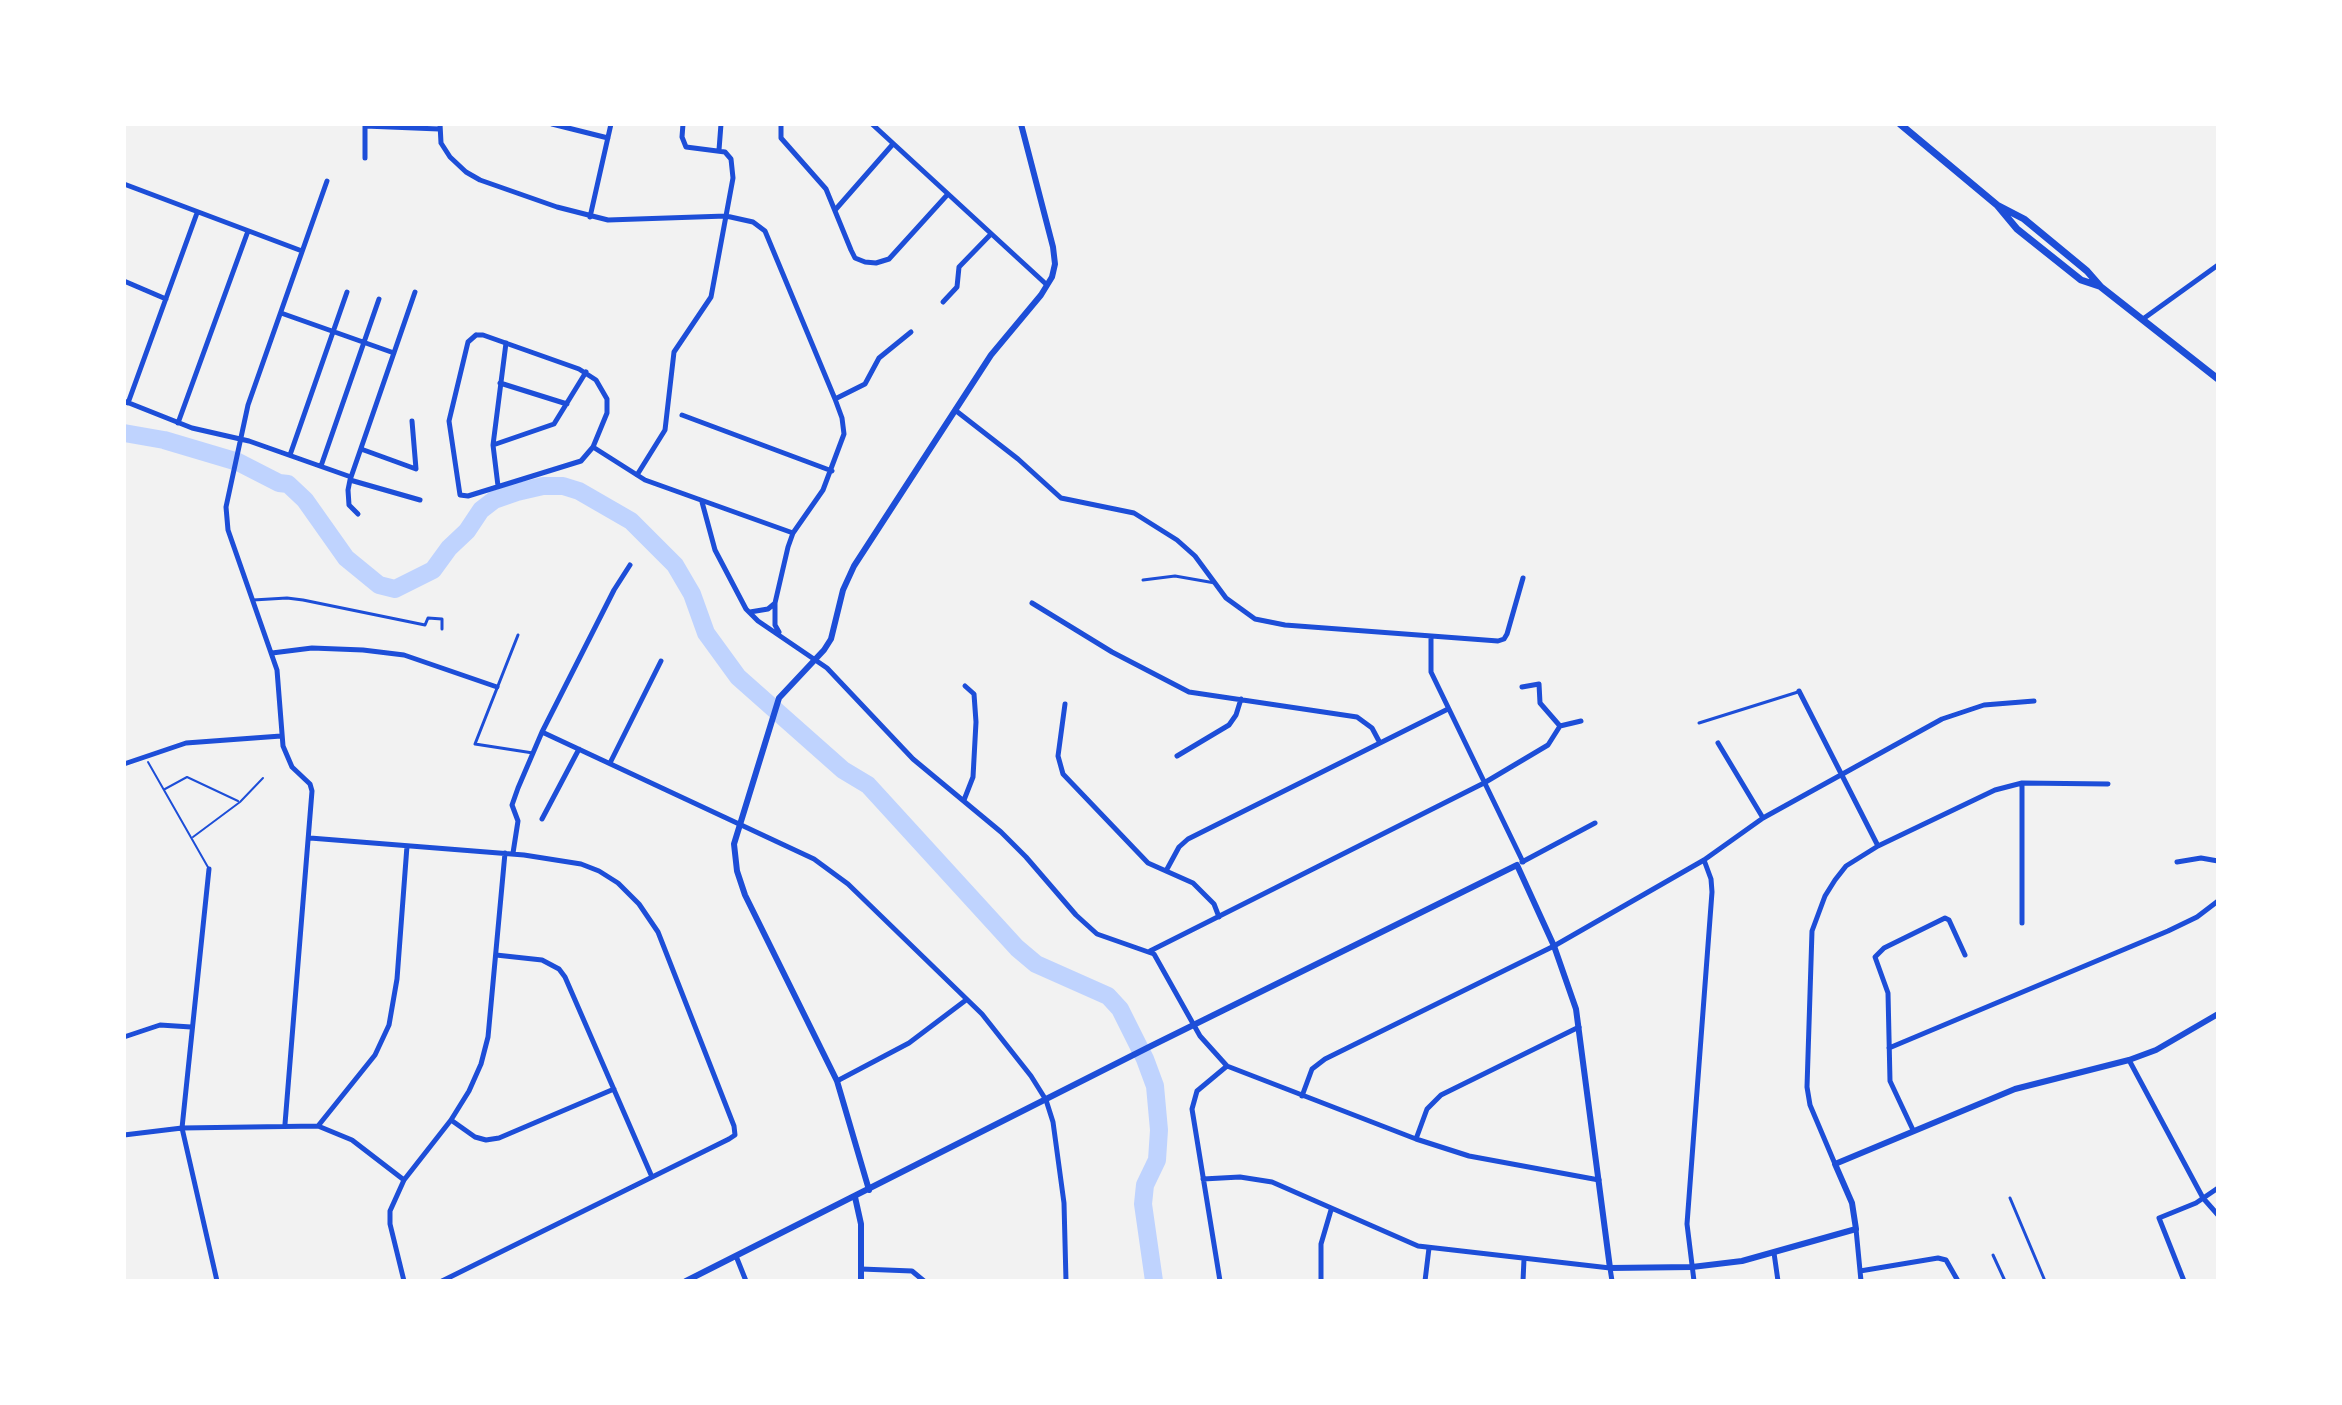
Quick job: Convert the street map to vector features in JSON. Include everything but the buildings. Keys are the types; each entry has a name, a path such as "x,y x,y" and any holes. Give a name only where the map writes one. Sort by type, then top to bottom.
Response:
{"main road":[{"path":"1906,126 1997,205 2017,229 2081,280 2101,287 2218,379"}],"street":[{"path":"552,124 608,138"},
{"path":"590,217 611,124"},
{"path":"637,475 665,430 674,352 711,297 733,178 729,155 719,150 686,147 682,137 683,124"},
{"path":"719,150 721,124"},
{"path":"781,124 781,138 820,181 836,209 855,258 876,263 889,259 948,194"},
{"path":"872,124 1047,285"},
{"path":"869,1190 837,1081 745,895 734,857 734,844 779,698 831,639 848,576 999,344 1047,285 1055,270 1055,257 1021,124"},
{"path":"365,158 365,125 440,126 441,143 466,172 480,180 590,217 608,220 726,216 753,222 765,231 835,399 844,434 823,490 793,533 775,603 775,625 780,635"},
{"path":"836,209 893,144"},
{"path":"285,1124 312,787 292,767 286,756 272,653 225,520 232,470 248,405 327,181"},
{"path":"124,184 302,251"},
{"path":"197,213 126,402 178,423 290,455 420,500"},
{"path":"178,423 248,231"},
{"path":"943,302 957,287 959,267 991,234"},
{"path":"2143,319 2218,265"},
{"path":"124,281 166,299"},
{"path":"290,455 347,292"},
{"path":"358,514 349,505 350,478 415,292"},
{"path":"321,466 379,299"},
{"path":"281,313 394,353"},
{"path":"835,399 865,384 879,358 911,332"},
{"path":"483,335 506,343 586,372 602,389 608,406 593,447 581,461 468,496 460,495 449,421 468,342 471,337 483,335"},
{"path":"498,486 493,445 506,343"},
{"path":"493,445 554,424 586,372"},
{"path":"500,383 567,404"},
{"path":"955,410 1018,459 1061,498 1134,513 1177,540 1195,556 1226,598 1255,619 1270,623 1431,637 1504,639 1523,578"},
{"path":"682,415 832,471"},
{"path":"361,449 416,469 412,421"},
{"path":"593,447 637,475 702,502 793,533"},
{"path":"702,502 715,550 749,612 816,659 913,759 964,800 1026,857 1076,915 1097,934 1150,951 1194,1026 1227,1066 1416,1139 1486,1161 1599,1180"},
{"path":"513,853 518,821 513,799 542,732 614,590 630,565"},
{"path":"1143,580 1175,576 1215,583"},
{"path":"253,600 303,600 425,625 428,618 442,619 442,629"},
{"path":"749,612 768,609 775,603"},
{"path":"1032,603 1112,652 1189,692 1357,717 1372,728 1380,743"},
{"path":"518,635 475,744 533,753"},
{"path":"1431,637 1430,668 1520,863 1571,991 1579,1027 1612,1281"},
{"path":"272,653 323,648 404,655 497,687"},
{"path":"610,763 661,661"},
{"path":"1522,687 1539,684 1540,703 1560,726"},
{"path":"964,800 971,786 974,763 976,692 965,686"},
{"path":"1699,723 1799,691 1878,846"},
{"path":"1177,756 1229,725 1241,699"},
{"path":"1302,1096 1312,1069 1325,1059 1554,946 1704,860 1763,818 1942,719 1984,705 2034,701"},
{"path":"1065,704 1058,756 1063,774 1148,863 1193,883 1204,892 1219,917"},
{"path":"1166,871 1179,847 1188,839 1448,709"},
{"path":"1150,951 1484,783 1548,745 1560,726 1581,721"},
{"path":"542,732 800,851 839,877 982,1014 1017,1056 1046,1100 1053,1122 1062,1176 1066,1281"},
{"path":"124,764 195,742 281,736"},
{"path":"1718,743 1763,818"},
{"path":"542,819 579,749"},
{"path":"2022,783 2022,923"},
{"path":"1861,1281 1852,1203 1807,1096 1812,931 1825,896 1846,866 1878,846 1995,790 2022,783 2108,784"},
{"path":"686,1281 1595,823"},
{"path":"309,838 513,853 581,864 618,883 639,904 658,932 735,1135 442,1281"},
{"path":"318,1126 375,1055 389,1025 397,979 407,846"},
{"path":"404,1281 390,1224 393,1200 404,1180 451,1120 469,1091 488,1037 505,853"},
{"path":"2177,862 2201,858 2218,861"},
{"path":"1694,1281 1687,1195 1693,1161 1712,892 1704,860"},
{"path":"209,869 182,1128 217,1281"},
{"path":"1889,1048 2168,931 2197,917 2218,901"},
{"path":"1913,1130 1890,1081 1888,993 1875,957 1878,952 1940,918 1949,920 1965,955"},
{"path":"496,955 542,960 559,969 571,987 652,1177"},
{"path":"837,1081 930,1030 966,1000"},
{"path":"1835,1164 2015,1089 2129,1060 2165,1045 2218,1014"},
{"path":"124,1037 160,1025 191,1027"},
{"path":"1416,1139 1427,1109 1441,1095 1579,1027"},
{"path":"2129,1060 2203,1198 2218,1215"},
{"path":"1220,1281 1192,1105 1197,1091 1227,1066"},
{"path":"451,1120 475,1137 486,1140 499,1138 614,1089"},
{"path":"124,1135 182,1128 285,1124 318,1126 352,1140 404,1180"},
{"path":"1203,1179 1240,1177 1272,1182 1331,1210 1429,1248 1610,1268 1692,1267 1742,1261 1856,1229"},
{"path":"2184,1281 2159,1218 2218,1188"},
{"path":"855,1197 861,1224 861,1281"},
{"path":"2010,1198 2045,1281"},
{"path":"1321,1281 1321,1244 1331,1210"},
{"path":"1425,1281 1429,1248"},
{"path":"1774,1253 1778,1281"},
{"path":"1993,1255 2005,1281"},
{"path":"736,1256 746,1281"},
{"path":"1860,1271 1938,1258 1946,1260 1958,1281"},
{"path":"1523,1281 1524,1259"},
{"path":"861,1269 912,1271 924,1281"}],"lane":[{"path":"146,759 209,869"},
{"path":"164,790 187,777 240,802"},
{"path":"193,837 240,802 263,778"}],"waterway":[{"path":"124,433 164,440 238,462 279,483 288,484 305,500 346,558 379,585 395,589 433,570 481,510 494,500 517,492 543,486 563,486 579,491 631,521 675,565 692,594 706,633 738,677 843,770 868,785 1017,948 1036,964 1108,996 1120,1009 1155,1086 1159,1130 1157,1160 1145,1185 1143,1204 1154,1281"}]}
